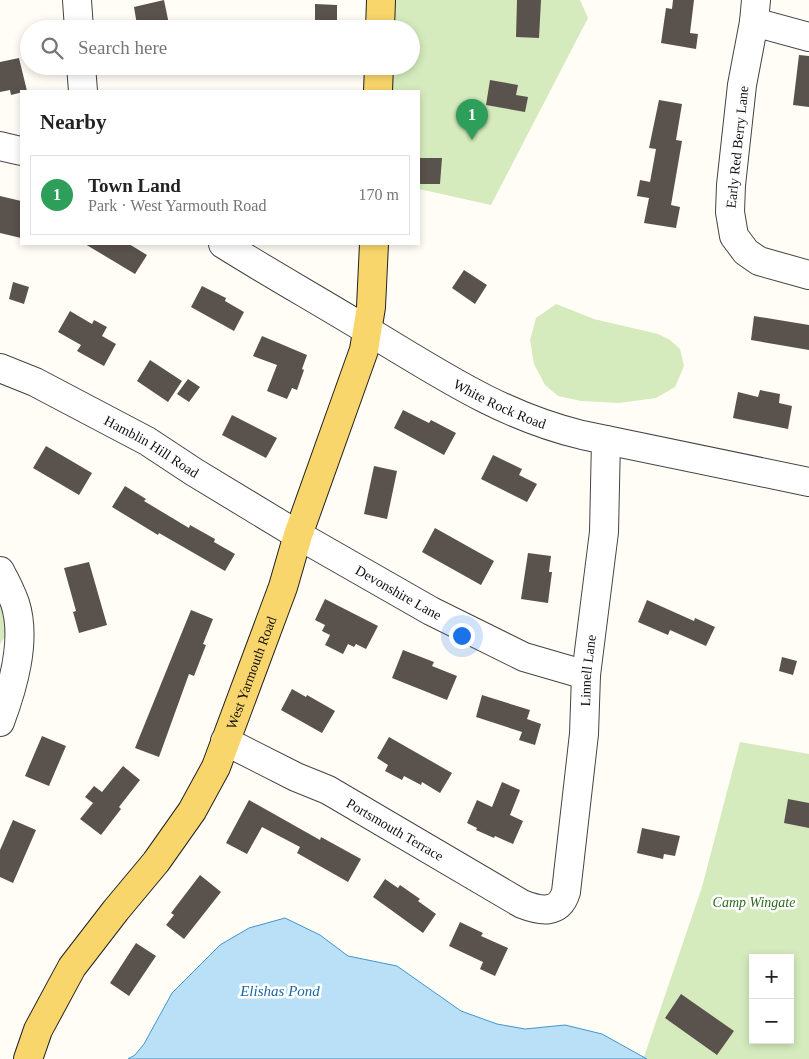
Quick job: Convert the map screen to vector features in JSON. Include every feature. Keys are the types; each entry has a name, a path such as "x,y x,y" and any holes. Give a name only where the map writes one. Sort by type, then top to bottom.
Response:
{"main road":[{"path":"380,20 381,0"},
{"path":"378,90 379,75"},
{"name":"West Yarmouth Road","path":"28,1059 38,1030 72,967 156,862 192,810 216,766 282,587 298,535 359,366 368,330 371,307 374,245"}],"street":[{"path":"77,0 78,20"},
{"path":"755,11 809,37"},
{"name":"Early Red Berry Lane","path":"755,11 742,85 731,185 730,212 734,236 746,252 759,261 809,275"},
{"path":"82,75 83,90"},
{"path":"0,146 20,151"},
{"name":"White Rock Road","path":"225,245 455,383 505,410 556,429 809,482"},
{"name":"Hamblin Hill Road","path":"0,368 35,382 95,412 298,535"},
{"name":"Linnell Lane","path":"563,901 566,892 584,734 586,675 604,532 606,440"},
{"name":"Devonshire Lane","path":"298,535 431,611 524,657 586,675"},
{"path":"0,571 15,604 18,620 18,658 14,680 0,722"},
{"name":"Portsmouth Terrace","path":"225,742 296,777 328,790 522,904 537,910 551,910 563,901"}],"green space":[{"path":"393,0 580,0 588,18 491,205 420,189 420,90 390,90 391,75 420,75 420,20 392,20"},
{"path":"556,304 594,319 658,334 670,340 680,349 684,366 675,387 656,398 619,403 581,401 558,396 545,385 534,364 530,340 536,318"},
{"path":"0,596 14,624 0,644"},
{"name":"Camp Wingate","path":"740,742 809,754 809,1059 647,1059 644,1057 702,887"}],"water":[{"name":"Elishas Pond","path":"285,918 320,935 348,956 397,966 461,1011 497,1024 525,1029 565,1025 602,1034 647,1059 128,1059 135,1055 144,1044 172,993 220,945 249,928"}],"building":[{"path":"164,0 168,20 136,20 134,7"},
{"path":"517,0 541,0 539,38 516,37"},
{"path":"673,0 694,0 690,33 698,34 696,49 661,43 666,8 672,9"},
{"path":"315,4 337,5 337,20 315,20"},
{"path":"799,55 809,56 809,107 793,105"},
{"path":"19,58 20,75 23,75 27,90 20,90 20,93 11,95 10,90 0,92 0,62"},
{"path":"490,80 518,85 516,95 528,97 525,112 486,105"},
{"path":"659,100 682,104 676,140 682,141 671,205 680,207 676,228 644,223 649,198 637,196 640,180 650,182 656,149 649,148"},
{"path":"420,158 442,158 440,184 420,184"},
{"path":"0,196 20,201 20,238 0,233"},
{"path":"87,245 131,245 147,255 135,274"},
{"path":"464,270 487,285 475,304 452,288"},
{"path":"13,282 29,287 24,304 9,299"},
{"path":"202,286 226,298 225,301 244,312 234,331 191,307"},
{"path":"70,311 92,324 94,320 107,327 102,336 116,344 104,366 77,351 81,345 58,332"},
{"path":"754,316 809,325 809,350 751,340"},
{"path":"262,336 307,355 297,390 292,388 287,399 267,391 277,365 253,356"},
{"path":"150,360 182,381 168,402 137,381"},
{"path":"188,379 200,387 189,402 177,394"},
{"path":"760,390 780,394 779,403 792,406 788,429 733,418 738,392 758,397"},
{"path":"403,410 429,423 431,420 456,433 444,455 394,428"},
{"path":"232,415 277,438 266,458 222,435"},
{"path":"46,446 92,473 79,495 33,468"},
{"path":"493,455 522,469 519,475 537,484 527,502 481,479"},
{"path":"374,466 397,471 387,519 364,514"},
{"path":"125,486 146,499 144,501 189,528 190,525 215,539 214,542 235,554 225,571 159,533 158,535 112,507"},
{"path":"435,528 494,561 481,585 422,552"},
{"path":"528,553 551,556 549,572 552,572 548,603 521,599"},
{"path":"89,562 107,625 79,633 73,612 76,611 64,568"},
{"path":"325,599 378,626 366,649 356,644 354,647 348,644 343,654 325,645 330,635 322,631 325,625 315,620"},
{"path":"647,600 694,621 695,618 715,627 706,646 670,630 668,635 638,622"},
{"path":"191,610 213,619 203,644 206,645 194,676 189,674 159,757 135,748"},
{"path":"403,650 434,662 432,666 457,676 447,700 392,678"},
{"path":"782,657 797,661 793,675 779,671"},
{"path":"292,689 335,711 322,733 281,710"},
{"path":"482,695 530,710 527,719 541,724 535,745 519,740 522,732 476,717"},
{"path":"42,736 66,746 49,786 25,776"},
{"path":"389,737 452,773 440,793 422,782 421,785 404,776 402,780 385,771 388,765 377,758"},
{"path":"123,766 140,780 119,807 121,809 101,835 80,819 93,803 85,797 94,786 102,792"},
{"path":"502,782 520,790 510,815 523,821 513,844 476,830 477,828 467,823 477,800 492,807"},
{"path":"788,799 809,803 809,828 784,823"},
{"path":"249,800 320,840 321,837 361,859 348,882 297,853 300,847 262,827 247,854 226,843"},
{"path":"13,820 36,830 13,883 0,877 0,850"},
{"path":"642,828 680,836 675,856 664,854 663,859 637,853"},
{"path":"200,875 221,892 184,939 166,925 174,915 171,913"},
{"path":"385,879 398,888 400,885 420,899 418,901 436,914 423,933 373,897"},
{"path":"460,922 483,933 481,936 508,948 495,976 480,969 483,962 449,946"},
{"path":"136,943 156,956 129,996 110,983"},
{"path":"681,994 734,1031 717,1055 665,1018"}],"place":[{"name":"Town Land","path":"472,140"}]}
